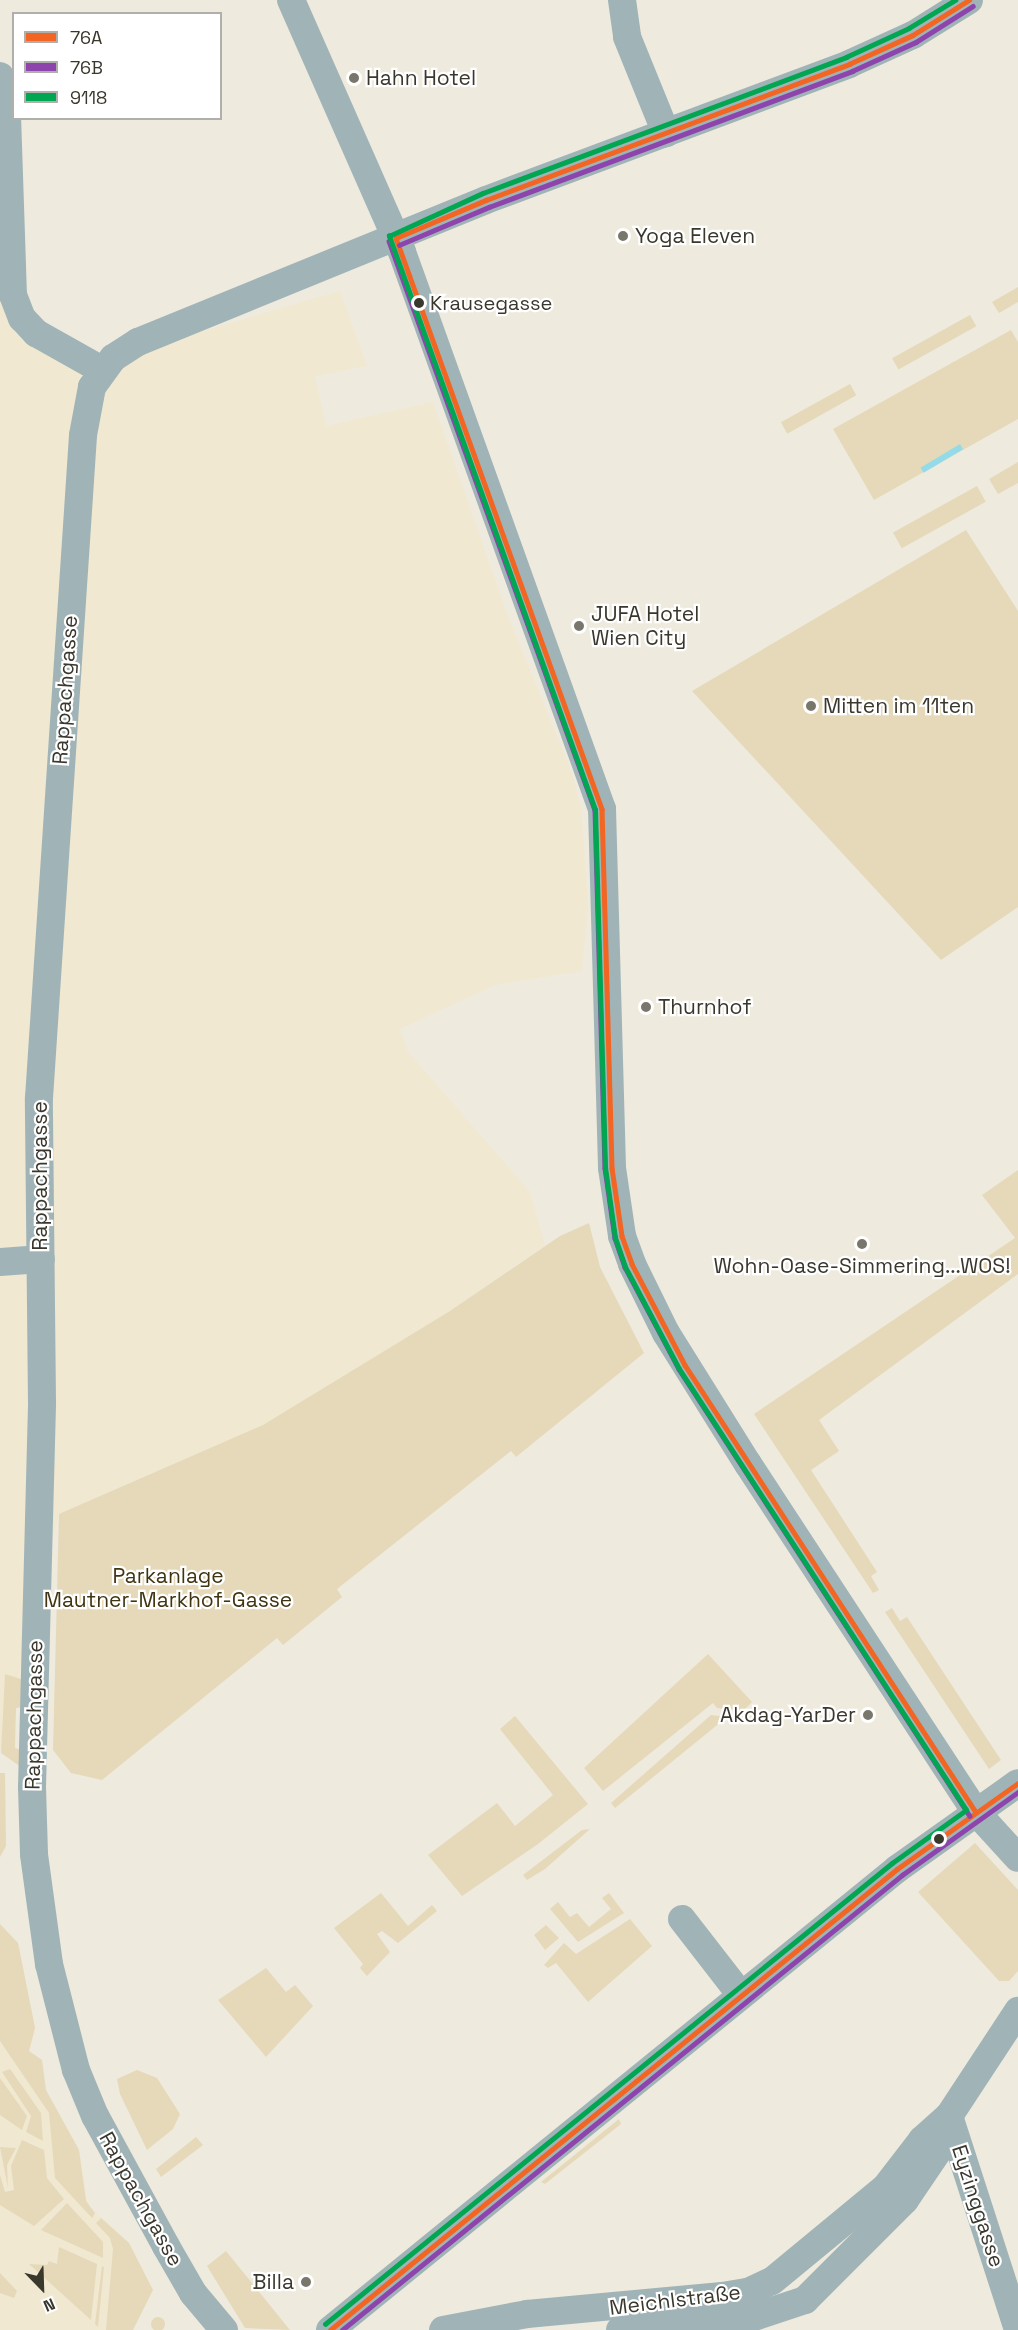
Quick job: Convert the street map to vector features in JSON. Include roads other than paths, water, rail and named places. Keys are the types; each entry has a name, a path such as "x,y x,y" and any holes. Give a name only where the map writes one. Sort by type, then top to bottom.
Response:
{"street":[{"path":"291,0 396,238 602,810 612,1176 622,1236 632,1264 685,1365 976,1812 1018,1858"},
{"path":"621,0 627,37 666,133"},
{"path":"0,76 7,115 13,295 22,318 36,333 102,370 138,342 396,238 861,59 913,36 969,0"},
{"name":"Rappachgasse","path":"102,370 92,387 83,435 58,778 39,1098 42,1402 32,1787 42,1921 61,2023 76,2070 94,2115 193,2294 224,2330"},
{"path":"0,1262 41,1259"},
{"path":"330,2330 897,1869 1018,1783"},
{"path":"682,1919 741,1995"},
{"name":"Meichlstraße","path":"443,2330 527,2314 646,2306 748,2292 772,2281 871,2201 922,2140 949,2116 1018,2011"},
{"name":"Meichlstraße","path":"620,2330 751,2318 805,2300 904,2200 938,2151 949,2116"},
{"name":"Eyzinggasse","path":"949,2116 1018,2330"},
{"name":"Rappachgasse","path":"193,2294 199,2330"}],"water":[{"path":"960,444 963,449 924,473 921,468"}],"place":[{"name":"Hahn Hotel","path":"354,78"},
{"name":"Yoga Eleven","path":"623,236"},
{"name":"Krausegasse","path":"419,303"},
{"name":"JUFA Hotel Wien City","path":"579,626"},
{"name":"Mitten im 11ten","path":"811,706"},
{"name":"Thurnhof","path":"646,1007"},
{"name":"Wohn-Oase-Simmering...WOS!","path":"862,1244"},
{"name":"Akdag-YarDer","path":"868,1715"},
{"name":"Billa","path":"306,2282"}],"park label":[{"name":"Parkanlage Mautner-Markhof-Gasse","path":"168,1588"}]}
